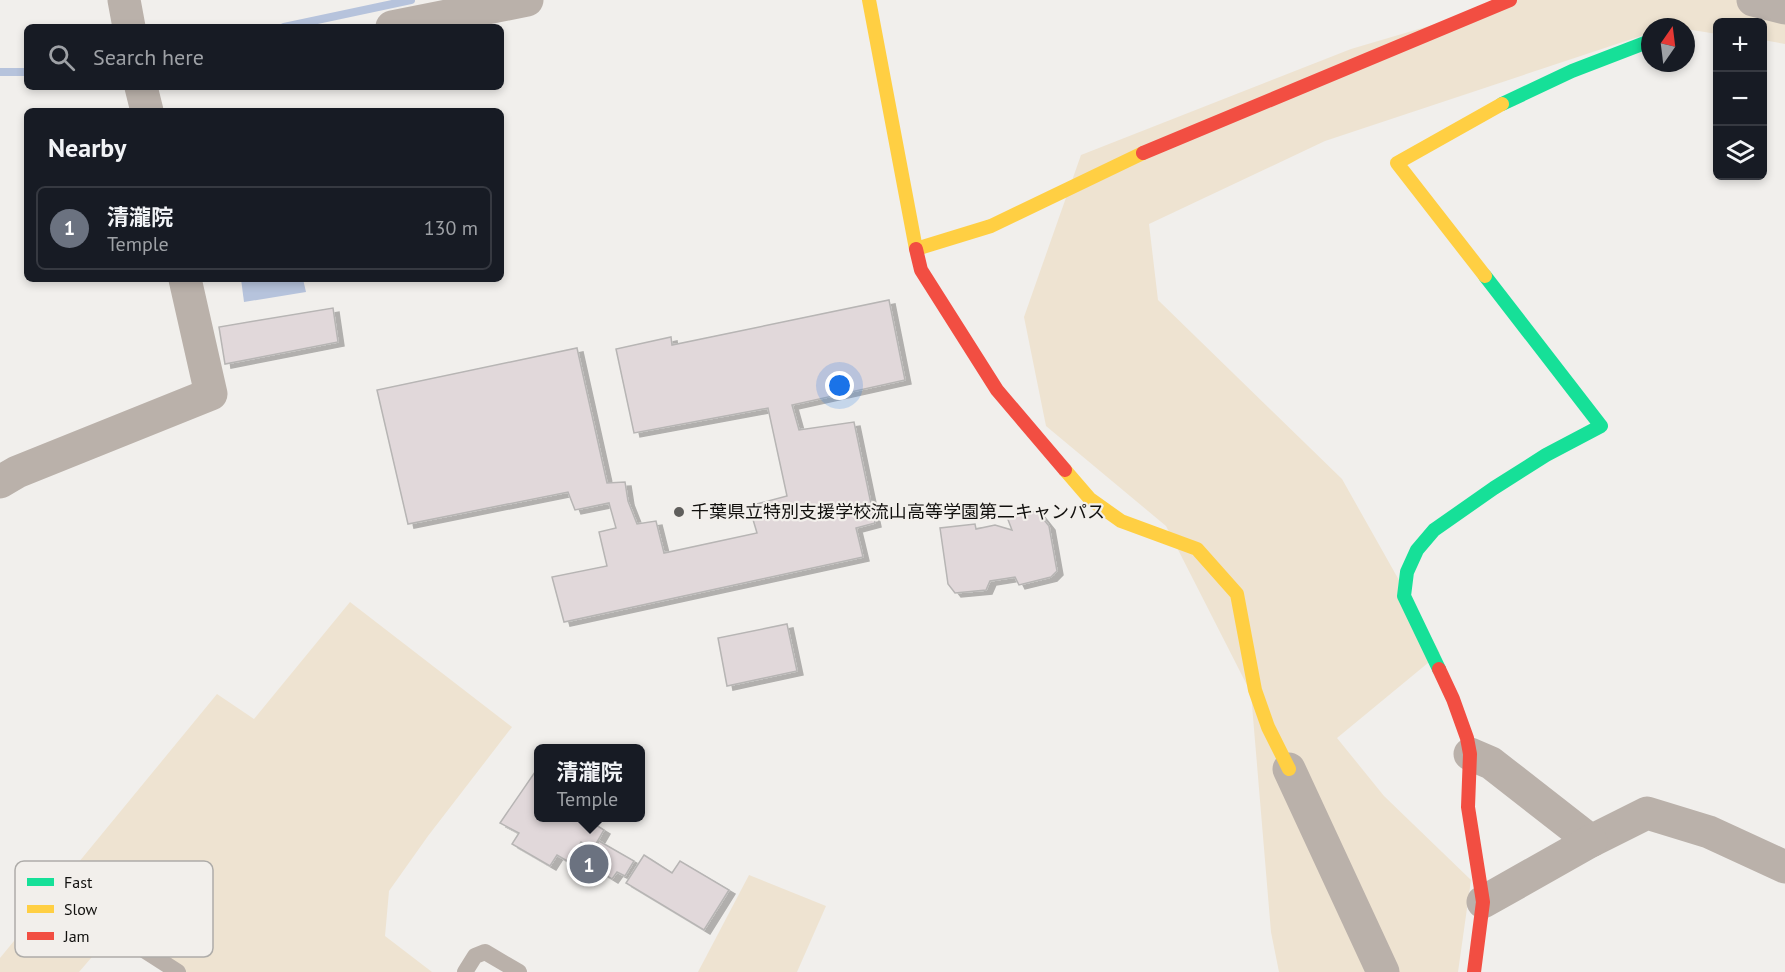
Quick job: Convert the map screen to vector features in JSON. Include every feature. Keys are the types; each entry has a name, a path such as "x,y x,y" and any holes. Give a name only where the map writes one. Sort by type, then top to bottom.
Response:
{"street":[{"path":"124,0 128,24"},
{"path":"407,24 528,0"},
{"path":"868,0 921,270 997,390 1079,488 1090,499 1121,521 1197,549 1237,594 1255,690 1268,727 1383,972"},
{"path":"916,249 991,226 1158,146 1510,0"},
{"path":"1753,0 1785,8"},
{"path":"1474,972 1483,902 1468,807 1470,754 1467,738 1453,699 1404,596 1403,581 1409,563 1428,536 1478,497 1540,457 1601,426 1397,163 1495,107 1572,71 1641,44"},
{"path":"142,90 146,108"},
{"path":"0,482 17,472 211,394 186,282"},
{"path":"1470,754 1491,763 1591,841"},
{"path":"1483,902 1591,841 1647,813 1709,832 1785,867"}],"lane":[{"path":"465,972 475,956 485,952 519,972"},
{"path":"155,957 178,972"}],"shaded area":[{"path":"1517,0 1785,0 1785,44 1767,41 1767,18 1713,18 1713,33 1695,30 1695,18 1641,18 1641,36 1325,141 1149,224 1158,300 1342,479 1440,653 1337,738 1384,796 1471,880 1458,972 1279,972 1271,932 1251,693 1166,526 1046,426 1024,317 1081,155 1351,49"},
{"path":"350,602 512,727 428,836 389,891 385,936 432,972 168,972 144,957 213,957 213,861 80,861 217,694 254,719"},
{"path":"749,875 826,906 797,972 698,972"},
{"path":"15,940 15,957 92,957 79,972 0,972 0,958"}],"water":[{"path":"241,282 304,282 306,292 244,302"}],"building":[{"path":"889,300 905,380 792,405 799,430 854,422 875,523 856,528 863,557 564,622 552,577 607,566 599,532 616,528 609,503 575,510 568,492 408,524 377,390 577,348 607,483 625,482 628,501 637,524 656,521 664,553 757,533 749,506 787,496 768,408 634,433 616,349 671,337 672,345"},
{"path":"333,308 338,342 225,364 219,327"},
{"path":"1037,511 1049,526 1057,571 1051,577 1019,585 1015,577 990,581 986,590 955,593 948,584 940,528 975,524 976,529 995,525 1012,530 1007,517"},
{"path":"787,624 797,671 727,686 718,638"},
{"path":"534,773 534,822 591,822 604,830 593,849 581,842 569,862 557,855 550,866 512,844 519,833 500,823"},
{"path":"599,841 634,861 625,876 617,872 612,879 586,863"},
{"path":"644,855 672,873 680,861 729,890 704,930 626,883"}],"waterway":[{"path":"298,24 411,0"},
{"path":"0,72 24,72"}],"traffic: fast":[{"path":"1502,104 1572,71 1641,44"},
{"path":"1439,669 1404,596 1407,572 1417,550 1434,530 1494,488 1546,455 1601,426 1485,276"}],"traffic: slow":[{"path":"869,0 916,249 991,226 1143,153"},
{"path":"1485,276 1397,163 1502,104"},
{"path":"1065,470 1090,499 1121,521 1197,549 1237,594 1255,690 1268,727 1289,769"}],"traffic: jam":[{"path":"1143,153 1510,0"},
{"path":"916,249 921,270 997,390 1065,470"},
{"path":"1439,669 1453,699 1467,738 1470,754 1468,807 1483,902 1474,972"}],"place":[{"name":"千葉県立特別支援学校流山高等学園第二キャンパス","path":"679,512"},
{"name":"清瀧院","path":"589,864"}]}
